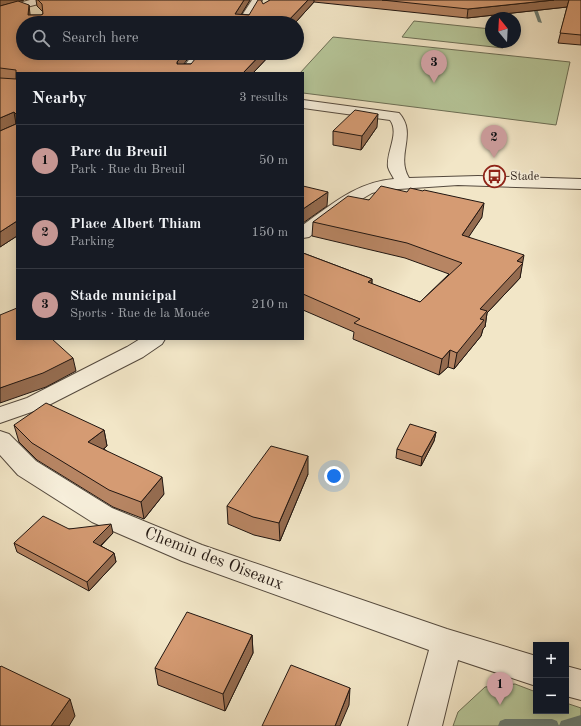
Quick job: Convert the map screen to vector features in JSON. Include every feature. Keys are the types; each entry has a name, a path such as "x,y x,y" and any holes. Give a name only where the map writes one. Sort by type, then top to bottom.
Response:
{"street":[{"path":"0,12 42,0"},
{"path":"247,16 257,0"},
{"path":"22,6 37,11"},
{"path":"186,72 195,60"},
{"path":"304,104 394,116 398,120 401,129 396,166 404,182"},
{"path":"304,231 367,190 384,185 404,182 476,180 581,184"},
{"path":"0,415 35,403 135,352 153,340"},
{"name":"Chemin des Oiseaux","path":"0,440 27,468 102,515 192,554 447,643 533,670"},
{"path":"425,726 447,643"},
{"path":"569,682 581,685"}],"green space":[{"path":"414,21 485,28 485,46 402,37"},
{"path":"333,37 570,62 556,125 304,93 304,72 301,72"},
{"path":"515,684 533,691 533,714 569,714 569,704 581,708 581,726 453,726 458,712 485,687"}],"building":[{"path":"38,0 244,0 235,14 249,15 258,0 261,0 263,4 270,0 308,0 293,16 16,16 16,60 179,60 177,64 191,64 194,60 255,60 244,72 16,72 16,70 0,68 0,6 18,1 29,5 28,15 41,15 43,14 42,4"},
{"path":"382,0 554,0 468,9"},
{"path":"569,0 581,0 581,35 560,33"},
{"path":"0,78 16,79 16,114 14,112 0,118"},
{"path":"355,110 378,114 362,136 333,131"},
{"path":"16,124 16,222 0,232 0,131"},
{"path":"304,186 328,192 304,208"},
{"path":"381,186 407,192 410,188 424,190 484,203 462,235 524,255 517,261 523,263 480,309 487,311 480,319 484,320 457,353 450,350 442,359 354,323 360,319 304,294 304,253 372,279 368,282 420,302 462,263 407,243 313,222 348,196 369,200"},
{"path":"16,308 16,340 53,340 73,358 43,373 0,388 0,315"},
{"path":"46,403 104,430 88,442 162,477 141,502 109,490 32,443 14,425"},
{"path":"410,424 436,432 422,457 397,449"},
{"path":"271,446 308,456 279,523 253,517 227,506"},
{"path":"43,516 69,529 111,524 93,542 114,553 87,582 14,543"},
{"path":"187,612 252,635 223,694 155,668"},
{"path":"291,665 350,688 335,726 262,726"},
{"path":"1,666 70,699 51,726 0,726"}],"waterway":[{"path":"532,0 540,22"},
{"path":"566,726 581,722"},
{"path":"505,726 552,726"}],"place":[{"name":"Stade municipal","path":"434,83"},
{"name":"Place Albert Thiam","path":"494,158"},
{"name":"Stade","path":"494,177"},
{"name":"Parc du Breuil","path":"500,705"}]}
